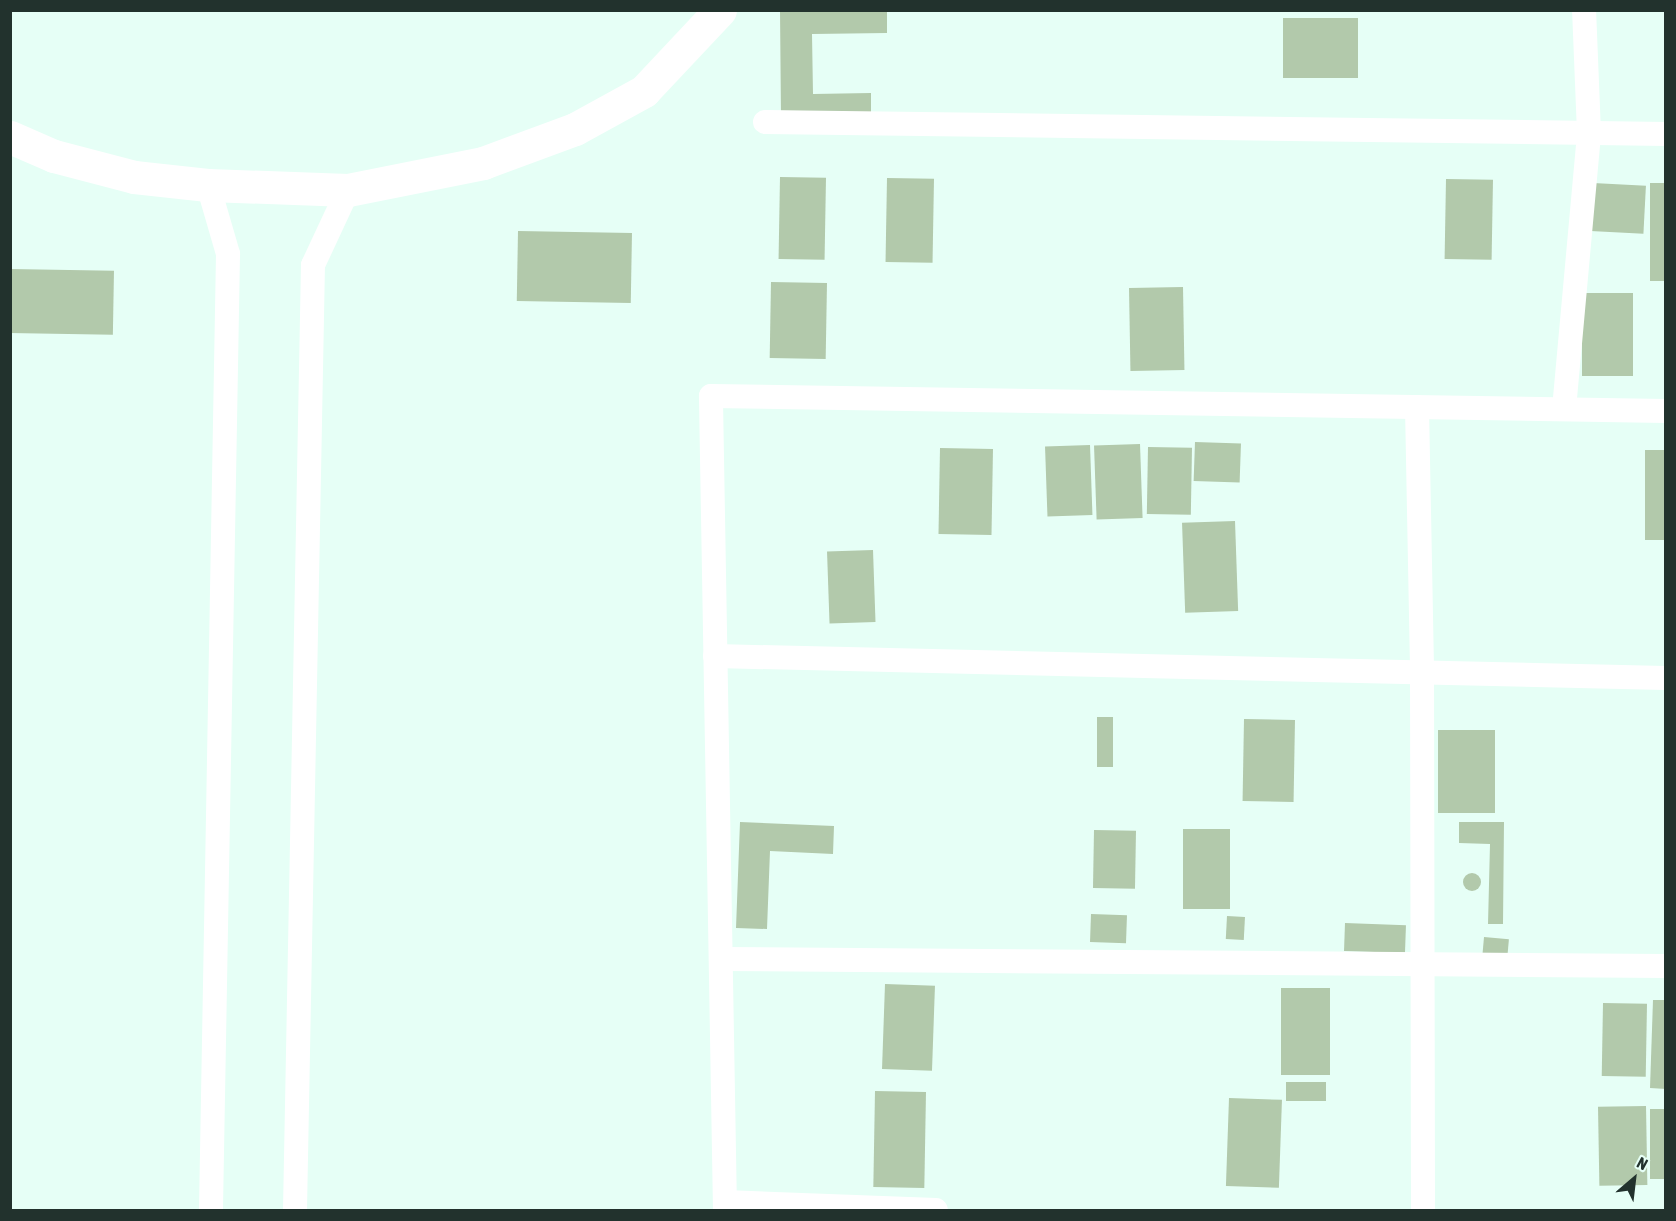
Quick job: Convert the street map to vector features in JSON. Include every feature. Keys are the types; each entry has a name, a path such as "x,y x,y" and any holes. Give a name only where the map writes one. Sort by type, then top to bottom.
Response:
{"street":[{"path":"10,137 54,156 134,177 208,185 348,190 483,163 575,129 644,91 720,10"},
{"path":"1564,409 1588,133 1584,10"},
{"path":"765,122 1665,134"},
{"path":"208,185 228,254 211,1210"},
{"path":"295,1210 313,265 348,190"},
{"path":"936,1210 725,1206 711,396 1665,411"},
{"path":"1417,407 1422,673 1420,964 1423,1210"},
{"path":"716,656 1665,678"},
{"path":"721,958 1665,966"}],"building":[{"path":"780,10 887,10 887,33 812,34 813,94 871,93 871,118 781,119"},
{"path":"1283,18 1358,18 1358,78 1283,78"},
{"path":"780,177 826,178 825,260 779,259"},
{"path":"887,178 934,179 933,263 886,262"},
{"path":"1446,179 1493,180 1492,260 1445,259"},
{"path":"1593,183 1646,186 1643,234 1590,231"},
{"path":"1650,183 1666,183 1666,281 1650,281"},
{"path":"518,231 632,233 631,303 517,301"},
{"path":"10,269 114,271 113,335 10,333"},
{"path":"771,282 827,283 826,359 770,358"},
{"path":"1183,287 1184,370 1130,371 1129,288"},
{"path":"1582,293 1633,293 1633,376 1582,376"},
{"path":"1195,442 1241,444 1240,483 1194,481"},
{"path":"1140,444 1143,518 1097,520 1094,446"},
{"path":"1090,445 1092,515 1047,517 1045,447"},
{"path":"1148,447 1192,448 1191,515 1147,514"},
{"path":"940,448 993,449 991,535 938,534"},
{"path":"1645,450 1666,450 1666,540 1645,540"},
{"path":"1235,521 1238,611 1185,613 1182,523"},
{"path":"873,550 876,622 830,624 827,552"},
{"path":"1097,717 1113,717 1113,767 1097,767"},
{"path":"1244,719 1295,720 1294,802 1243,801"},
{"path":"1438,730 1495,730 1495,813 1438,813"},
{"path":"740,822 834,826 833,854 770,851 767,929 736,928"},
{"path":"1459,822 1504,822 1503,924 1488,924 1490,844 1459,843"},
{"path":"1183,829 1230,829 1230,909 1183,909"},
{"path":"1094,830 1136,831 1135,889 1093,888"},
{"path":"1472,873 1478,876 1481,882 1478,888 1472,891 1466,888 1463,882 1466,876"},
{"path":"1091,914 1127,915 1126,943 1090,942"},
{"path":"1227,916 1245,917 1244,940 1226,939"},
{"path":"1345,923 1406,925 1405,953 1344,951"},
{"path":"1484,937 1509,939 1507,956 1483,954"},
{"path":"885,984 935,986 932,1071 882,1069"},
{"path":"1281,988 1330,988 1330,1075 1281,1075"},
{"path":"1653,1000 1666,1000 1666,1089 1650,1088"},
{"path":"1603,1003 1647,1004 1646,1077 1602,1076"},
{"path":"1286,1082 1326,1082 1326,1101 1286,1101"},
{"path":"875,1091 926,1092 924,1188 873,1187"},
{"path":"1229,1098 1282,1100 1279,1188 1226,1186"},
{"path":"1646,1106 1647,1185 1599,1186 1598,1107"},
{"path":"1650,1109 1666,1109 1666,1179 1650,1179"}]}
